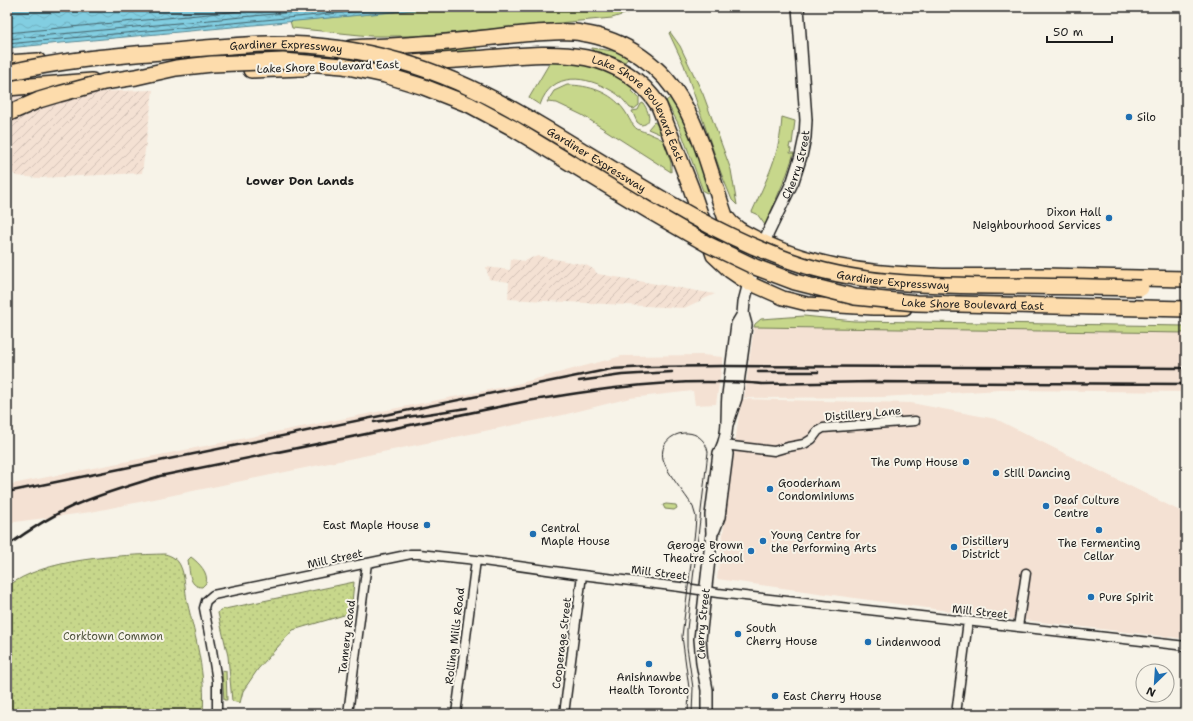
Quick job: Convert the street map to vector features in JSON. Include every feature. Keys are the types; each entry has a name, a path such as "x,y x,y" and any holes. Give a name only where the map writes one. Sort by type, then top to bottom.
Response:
{"highway":[{"name":"Lake Shore Boulevard East","path":"7,63 286,44 347,48 452,42 532,33 581,33 614,42 637,53 668,80 684,104 694,125 725,216 731,225 764,243 815,261 853,269 915,276 1186,279"},
{"path":"487,38 535,55"},
{"name":"Gardiner Expressway","path":"7,73 34,67 114,56 231,46 267,44 307,45 356,51 391,58 430,70 472,88 519,113 674,206 707,224 767,252 820,270 855,278 935,285 1186,288"},
{"name":"Lake Shore Boulevard East","path":"7,88 224,70 415,63 535,55 569,55 598,60 634,78 660,106 691,188 714,255 730,270 749,283"},
{"name":"Gardiner Expressway","path":"7,114 19,108 59,94 104,82 176,68 246,62 283,61 314,63 364,70 424,87 470,105 511,127 648,210 730,256 772,274 833,292 875,300 916,303 1186,309"}],"main road":[{"name":"Lake Shore Boulevard East","path":"749,283 795,302 865,307 951,308 1040,299 1186,302"}],"street":[{"name":"Cherry Street","path":"707,714 707,690 702,663 700,639 712,534 719,517 727,454 724,445 728,422 736,398 746,325 743,314 744,302 749,283 764,243 793,181 805,137 806,120 798,7"},
{"name":"Distillery Lane","path":"724,445 774,451 804,444 812,439 818,431 823,428 915,421"},
{"name":"Mill Street","path":"217,714 217,681 212,644 204,608 206,601 216,594 367,563 419,554 705,590 1186,646"},
{"name":"Rolling Mills Road","path":"456,714 476,560"},
{"name":"Tannery Road","path":"348,714 367,563"},
{"path":"1018,627 1026,573"},
{"name":"Cooperage Street","path":"564,714 582,575"},
{"path":"956,714 968,621"}],"shaded area":[{"path":"153,90 142,173 39,178 16,176 7,168 7,98 16,94"},
{"path":"539,256 586,265 598,274 715,294 684,308 508,299 509,282 489,279 486,267 510,270 511,259 525,261"},
{"path":"754,327 1186,333 1186,392 1001,390 882,397 744,398"},
{"path":"702,355 723,357 716,404 695,405 693,391 630,398 563,415 91,512 7,523 7,485 509,386 622,356"},
{"name":"Distillery District","path":"741,399 911,403 996,419 1186,514 1186,639 963,613 717,579"}],"green space":[{"path":"447,7 636,7 634,11 612,18 417,36 370,36 292,28 290,21"},
{"path":"670,32 680,46 703,94 731,170 737,205 732,200 721,173 684,65 669,33"},
{"path":"476,46 477,54 438,57 437,50"},
{"path":"592,48 620,52 629,57 625,62 592,50"},
{"path":"553,62 586,65 615,76 634,88 632,91 639,98 639,105 634,109 630,108 617,94 602,86 592,82 571,79 561,81 553,86 546,94 540,105 529,98 549,64"},
{"path":"567,85 591,88 613,98 625,112 635,128 664,141 671,163 671,172 582,115 557,103 547,102 554,91"},
{"path":"671,97 687,126 711,195 703,191 678,123 666,101"},
{"path":"643,103 647,109 649,119 648,122 641,125 637,122 632,111 638,110"},
{"path":"782,117 795,121 792,144 790,143 789,148 791,149 790,153 794,153 787,174 765,225 757,214 752,212 776,155"},
{"path":"654,122 656,123 662,135 648,129"},
{"path":"804,316 854,321 1186,326 1186,333 754,327 755,324 761,319"},
{"path":"663,505 676,505 677,508 674,510 665,509"},
{"name":"Corktown Common","path":"165,554 177,561 183,573 187,601 202,671 204,699 203,714 7,714 7,587 22,577 61,564 105,557"},
{"path":"191,557 205,572 207,579 206,583 202,587 194,584 190,577 188,560"},
{"path":"354,582 351,613 293,630 258,669 243,691 240,703 232,701 228,656 218,613 220,610"},
{"path":"222,670 226,671 227,700 224,700"}],"water":[{"path":"7,7 447,7 7,48"}],"tram line":[{"path":"688,714 689,688 682,636 696,517 693,507 672,477 663,459 663,449 667,442 673,436 681,433 690,433 698,436 704,442 708,452 687,629 687,647 693,688 692,714"}],"railway":[{"path":"7,492 611,369 722,366 1186,368"},
{"path":"579,381 622,375 672,372"},
{"path":"758,372 818,372"},
{"path":"7,546 40,524 75,505 160,476 528,401 595,391 639,385 684,382 742,382 762,384 871,382 1186,384"},
{"path":"374,422 467,408"}],"place":[{"name":"Silo","path":"1129,117"},
{"name":"Dixon Hall Neighbourhood Services","path":"1109,218"},
{"name":"The Pump House","path":"966,462"},
{"name":"Still Dancing","path":"996,473"},
{"name":"Gooderham Condominiums","path":"770,489"},
{"name":"Deaf Culture Centre","path":"1046,506"},
{"name":"East Maple House","path":"427,525"},
{"name":"The Fermenting Cellar","path":"1099,530"},
{"name":"Central Maple House","path":"533,534"},
{"name":"Young Centre for the Performing Arts","path":"763,541"},
{"name":"Distillery District","path":"954,547"},
{"name":"Geroge Brown Theatre School","path":"751,551"},
{"name":"Pure Spirit","path":"1091,597"},
{"name":"South Cherry House","path":"738,634"},
{"name":"Lindenwood","path":"868,642"},
{"name":"Anishnawbe Health Toronto","path":"649,664"},
{"name":"East Cherry House","path":"775,696"}],"district":[{"name":"Lower Don Lands","path":"300,181"}]}
